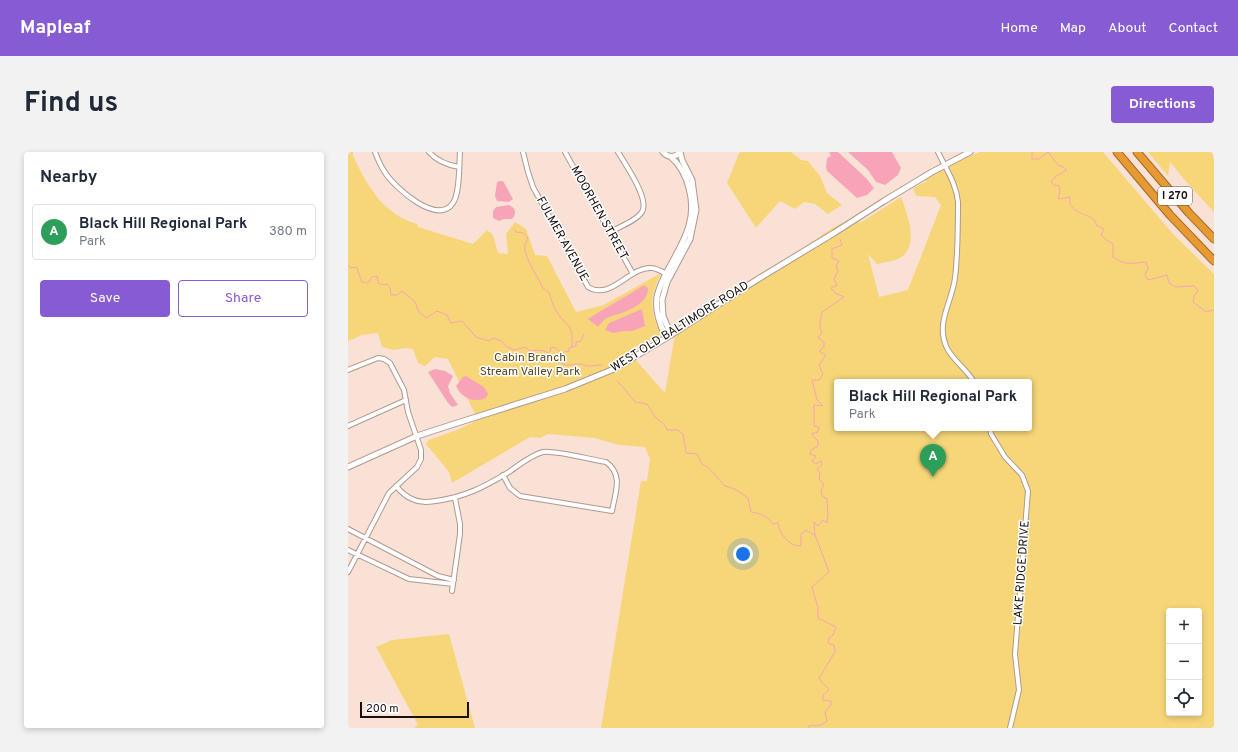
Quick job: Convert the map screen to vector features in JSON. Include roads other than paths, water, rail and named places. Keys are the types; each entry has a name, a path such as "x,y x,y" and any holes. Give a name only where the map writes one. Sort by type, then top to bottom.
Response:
{"highway":[{"name":"I 270","path":"1117,152 1170,215 1214,261"},
{"name":"I 270","path":"1138,152 1170,191 1214,239"}],"street":[{"path":"376,152 386,173 408,196 433,209 441,210 448,208 454,202 457,195 460,152"},
{"path":"428,152 440,161 459,167"},
{"name":"FULMER AVENUE","path":"523,152 533,187 588,287 593,290 600,291 641,270 650,268 668,275"},
{"name":"MOORHEN STREET","path":"565,152 633,274"},
{"path":"610,232 638,216 642,212 644,205 642,194 618,152"},
{"path":"663,152 677,163 687,182 692,206 691,219 686,236 668,275"},
{"path":"669,336 658,318 657,306 659,291 690,239 696,210 692,180 682,160 680,152 671,157"},
{"path":"938,152 952,178 957,192 958,212 955,279 943,319 943,334 946,347 949,352 963,366 972,379"},
{"name":"WEST OLD BALTIMORE ROAD","path":"348,467 417,436 542,397 614,369 945,165 970,152"},
{"path":"348,370 374,359 384,359 393,367 404,390 408,412 421,450 421,459 417,467 389,493 348,572"},
{"path":"348,426 406,400"},
{"name":"LAKE RIDGE DRIVE","path":"990,431 1005,457 1022,475 1028,491 1015,654 1019,690 1010,728"},
{"path":"396,486 404,495 413,500 425,502 455,498 469,494 534,456 543,452 553,452 606,462 612,466 617,475 612,511 520,496 510,488 503,475"},
{"path":"452,591 460,534 460,524 455,498"},
{"path":"348,529 366,537 438,576 453,582"},
{"path":"348,550 409,580 453,582"}],"waterway":[{"path":"1032,152 1032,159 1039,159 1048,152 1058,165 1067,170 1055,177 1051,182 1055,186 1059,185 1060,191 1058,199 1070,197 1071,205 1076,211 1092,218 1097,226 1104,229 1101,235 1113,244 1113,257 1125,263 1146,262 1148,268 1145,275 1148,280 1167,275 1169,283 1176,287 1194,286 1198,290 1193,302 1206,312 1214,310"},
{"path":"514,229 516,232 524,233 528,238 525,244 525,251 529,262 543,288 549,293 554,307 560,317 569,326 572,334 572,347"},
{"path":"808,728 809,726 821,725 827,721 825,712 831,705 831,701 823,700 823,695 829,690 819,678 835,652 834,645 829,644 828,639 833,635 836,627 818,618 818,608 812,587 829,572 815,535 814,522 818,526 823,520 827,523 827,499 822,496 821,490 824,484 819,479 820,473 817,469 822,465 821,461 816,464 812,461 816,456 810,454 811,450 818,446 818,441 812,433 817,433 819,427 814,426 814,405 823,406 817,400 812,380 819,380 823,374 819,365 826,355 819,351 824,347 824,342 818,338 822,333 820,325 822,312 844,297 835,293 831,288 837,285 834,279 838,271 836,266 839,261 832,258 832,249 842,245 840,239"},
{"path":"348,265 350,268 357,267 362,282 368,283 372,277 377,276 378,283 383,285 387,284 390,288 391,295 397,295 402,291 415,302 419,312 426,318 437,311 447,315 451,323 462,321 476,337 489,341 493,338 502,341 507,347 515,350 525,347 530,351 538,350 547,352 555,360 566,365 602,365"},
{"path":"550,352 551,347 558,349 561,355 565,351 569,352 569,348 576,346 576,342 581,341 584,334"},
{"path":"617,381 635,402 647,404 655,417 664,424 667,430 678,430 683,434 686,453 697,454 702,464 709,468 725,486 735,489 748,498 751,512 763,515 773,524 778,523 783,536 789,542 797,546 801,546 801,534 806,530 814,535"}],"place":[{"name":"Black Hill Regional Park","path":"933,477"}],"park label":[{"name":"Cabin Branch Stream Valley Park","path":"530,365"}]}
